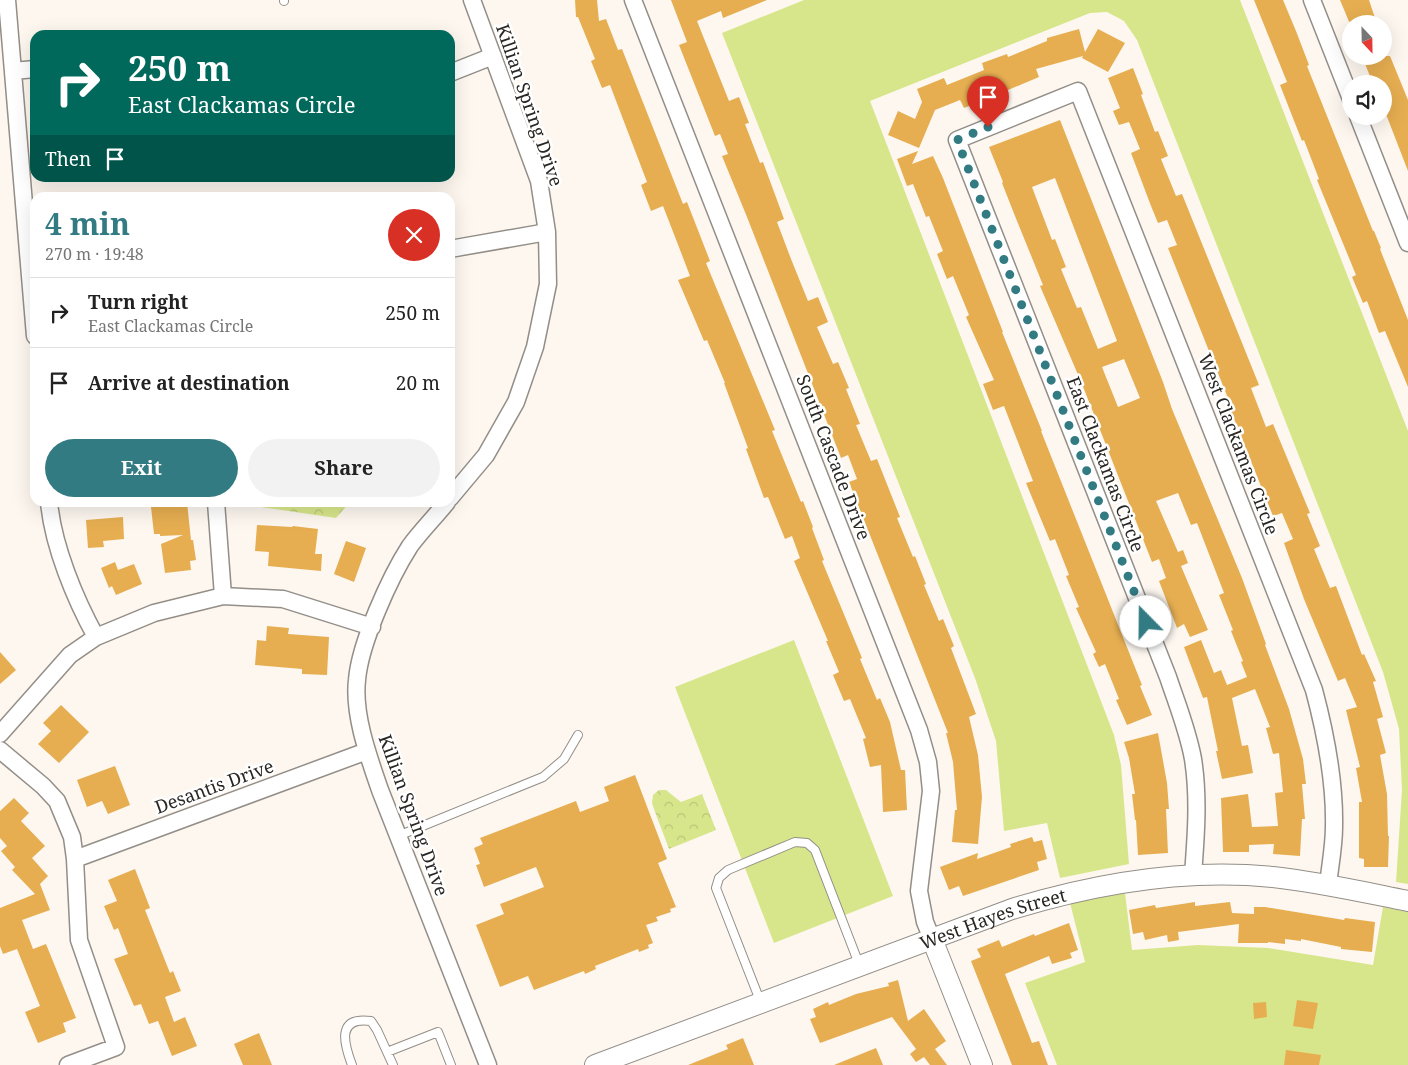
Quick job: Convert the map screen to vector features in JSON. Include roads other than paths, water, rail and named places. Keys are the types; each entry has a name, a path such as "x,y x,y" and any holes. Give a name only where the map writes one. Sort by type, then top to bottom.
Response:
{"street":[{"path":"7,0 30,222"},
{"name":"Killian Spring Drive","path":"455,492 486,455 516,402 535,347 548,284 547,232 539,181 472,0"},
{"name":"South Cascade Drive","path":"633,0 920,730 928,762 931,791 919,891 925,922 932,939"},
{"path":"1312,0 1342,76"},
{"path":"455,71 493,56"},
{"path":"13,71 30,69"},
{"name":"West Clackamas Circle","path":"1018,115 1078,91 1314,690 1327,744 1333,788 1334,829 1328,885"},
{"name":"East Clackamas Circle","path":"1018,115 957,140 1168,677 1183,723 1192,757 1196,786 1193,875"},
{"path":"1362,125 1408,244"},
{"path":"455,248 547,232"},
{"path":"49,507 50,516 66,572 96,637"},
{"path":"216,507 223,596"},
{"name":"Killian Spring Drive","path":"443,507 411,546 389,586 372,627 364,648 357,680 359,714 367,751 398,836 488,1065"},
{"path":"0,734 70,655 96,637 154,613 223,596 282,599 372,627"},
{"path":"0,750 57,801 72,837 75,859 79,940 116,1047 68,1065"},
{"name":"Desantis Drive","path":"75,859 367,751"},
{"name":"West Hayes Street","path":"595,1065 1012,909 1068,892 1132,880 1193,875 1272,877 1328,885 1408,901"},
{"path":"932,939 982,1065"}],"lane":[{"path":"398,836 543,777 564,759 578,736"},
{"path":"761,1003 716,888 719,878 728,870 795,842 807,843 815,850 859,966"},
{"path":"352,1065 344,1043 345,1031 351,1024 364,1020 371,1021 377,1030 392,1065"},
{"path":"388,1052 438,1032 451,1065"}]}
